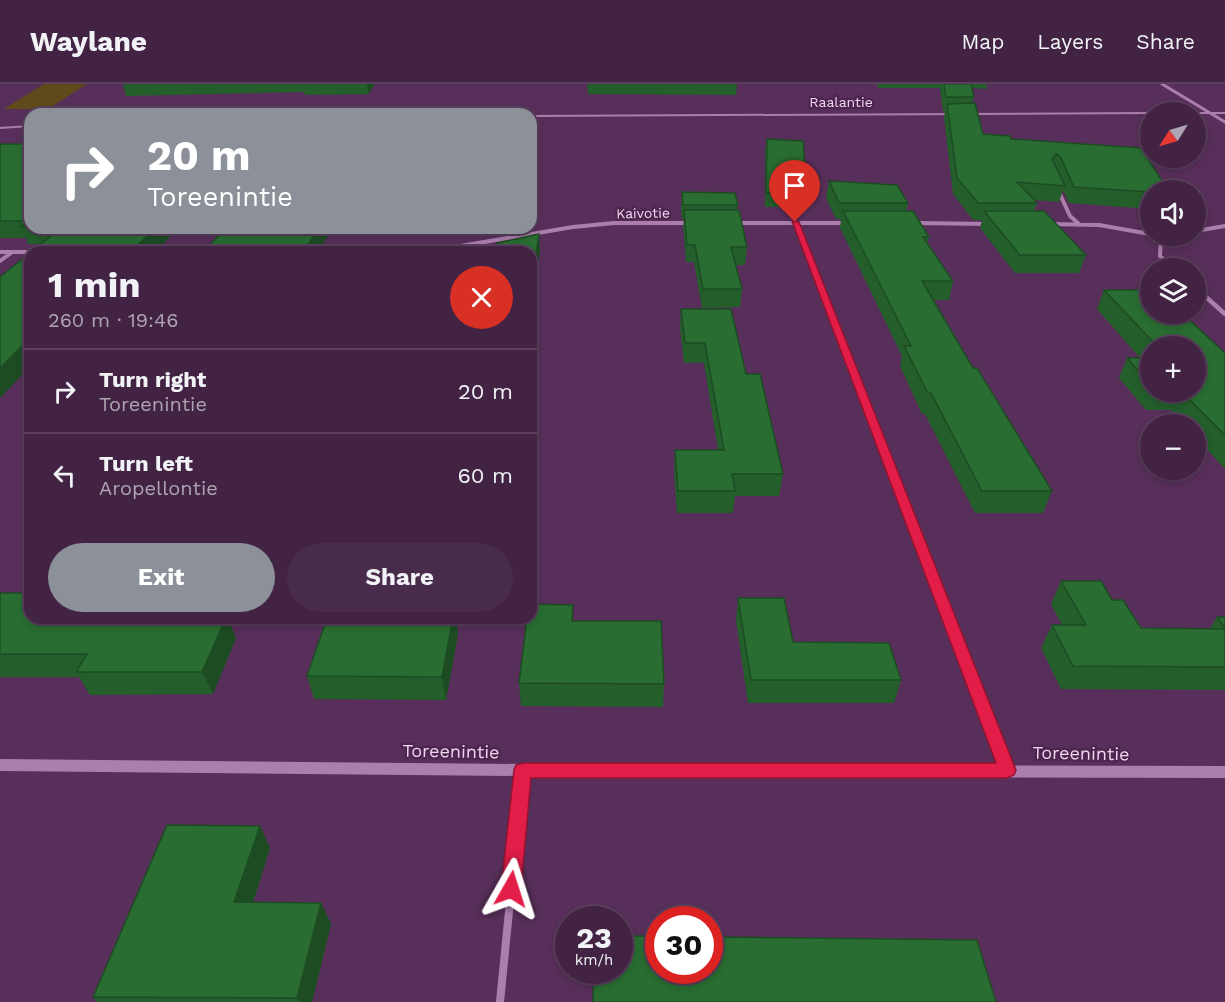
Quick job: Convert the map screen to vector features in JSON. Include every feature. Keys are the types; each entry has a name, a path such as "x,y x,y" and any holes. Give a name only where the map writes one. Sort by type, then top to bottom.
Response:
{"street":[{"path":"1162,84 1225,122"},
{"name":"Raalantie","path":"537,116 1140,113"},
{"path":"1209,113 1225,113"},
{"path":"0,128 24,126"},
{"path":"1056,184 1070,216 1080,225"},
{"path":"795,222 1007,770"},
{"name":"Kaivotie","path":"537,233 614,223 693,223"},
{"path":"727,223 854,223"},
{"path":"913,223 996,224"},
{"path":"1043,224 1118,227 1140,232"},
{"path":"1206,229 1225,226"},
{"name":"Kaivotie","path":"461,246 532,234"},
{"path":"0,252 24,252"},
{"path":"0,261 11,252"},
{"path":"1206,297 1225,314"},
{"name":"Toreenintie","path":"0,765 523,770 1225,772"},
{"path":"500,1002 523,770"}],"shaded area":[{"path":"44,84 87,84 50,108 4,109"}],"building":[{"path":"944,84 971,84 974,97 946,97"},
{"path":"975,103 983,134 1010,136 1011,139 1140,148 1140,168 1154,168 1162,180 1140,180 1140,191 1074,187 1060,156 1056,154 1052,159 1065,186 1017,182 1037,203 978,203 957,178 947,104"},
{"path":"767,139 803,141 807,193 766,193"},
{"path":"0,144 24,144 24,221 0,221"},
{"path":"829,181 897,185 908,203 839,203"},
{"path":"682,192 735,193 738,205 683,205"},
{"path":"684,210 739,210 747,247 731,247 742,289 703,289 695,245 687,245"},
{"path":"843,211 913,211 929,237 923,237 953,281 922,281 973,368 977,368 1052,491 982,491 904,346 911,346"},
{"path":"984,211 1044,211 1086,255 1020,255"},
{"path":"54,234 150,234 136,246 38,246"},
{"path":"220,234 315,234 307,246 209,246"},
{"path":"539,234 537,247 496,246 497,243"},
{"path":"24,258 24,344 0,368 0,277"},
{"path":"1104,290 1140,290 1140,324 1194,324 1225,353 1225,435 1192,402 1206,402 1206,336 1148,336"},
{"path":"681,309 731,309 746,374 760,374 783,474 732,474 735,491 678,491 675,450 724,450 705,343 685,343"},
{"path":"1127,358 1140,358 1140,373"},
{"path":"1061,581 1101,581 1112,600 1123,600 1141,628 1225,629 1225,667 1073,666 1052,625 1086,625"},
{"path":"0,593 24,593 24,624 223,624 202,672 76,672 87,654 0,654"},
{"path":"738,598 784,598 793,642 889,643 901,680 751,680"},
{"path":"537,604 573,605 572,621 661,621 664,684 519,683 526,624 537,624"},
{"path":"1217,617 1225,617 1225,628"},
{"path":"325,624 452,624 442,677 307,676"},
{"path":"167,825 260,826 234,902 321,903 297,998 93,997"},
{"path":"633,936 645,936 645,984 723,984 723,937 977,940 996,1002 593,1002 594,984 633,984"}],"route":[{"path":"511,889 523,770 1007,770 795,222"}]}
